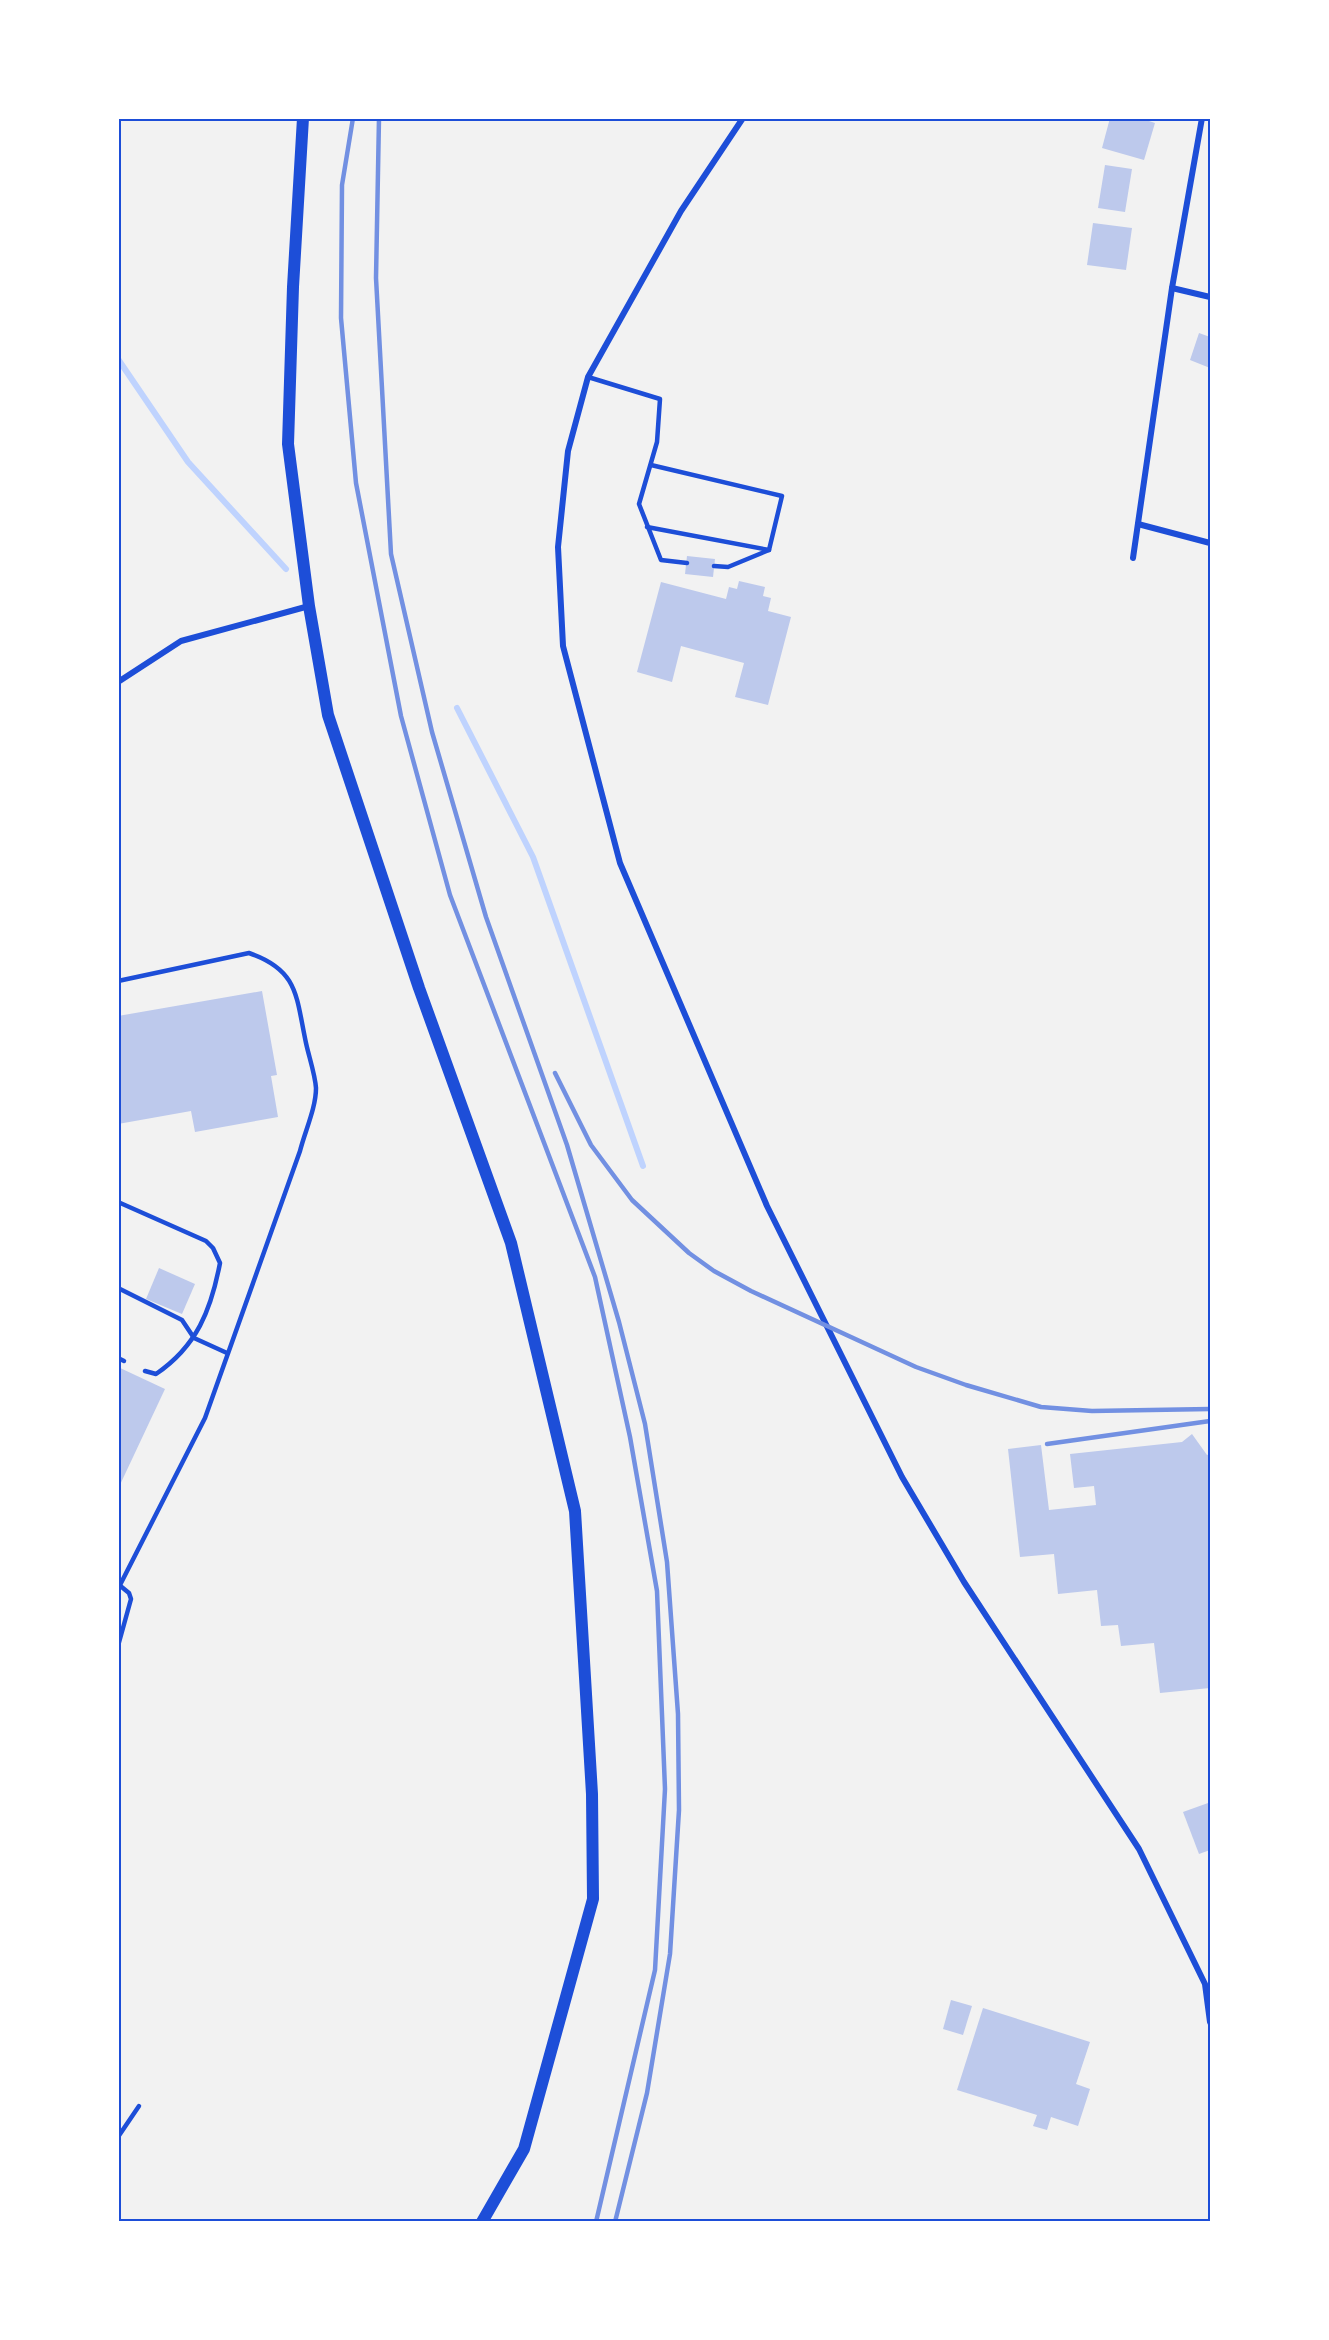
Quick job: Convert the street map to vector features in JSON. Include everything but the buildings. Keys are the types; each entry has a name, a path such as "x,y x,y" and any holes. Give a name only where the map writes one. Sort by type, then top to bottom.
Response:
{"main road":[{"path":"303,118 293,287 288,444 309,606 328,715 419,988 511,1243 575,1511 592,1794 593,1899 524,2149 482,2222"}],"street":[{"path":"743,118 681,211 588,377 568,451 558,547 563,646 620,863 767,1206 892,1456 964,1582 1138,1849 1204,1984 1210,2022"},
{"path":"1133,558 1172,288 1202,118"},
{"path":"1172,288 1210,297"},
{"path":"1138,524 1210,543"},
{"path":"118,682 181,641 309,606"}],"lane":[{"path":"588,377 660,399 657,442 639,504 661,560 687,563"},
{"path":"651,465 782,496 769,550"},
{"path":"647,528 769,550"},
{"path":"714,566 728,567 769,550"},
{"path":"118,981 249,953 265,958 280,968 294,986 316,1088 300,1151 205,1418 119,1584 129,1593 131,1599 118,1646"},
{"path":"118,1202 206,1241 219,1256 217,1279 205,1318 194,1338 156,1374 145,1371"},
{"path":"118,1288 182,1320 194,1338 227,1353"},
{"path":"118,1358 124,1361"},
{"path":"118,2137 139,2106"}],"waterway":[{"path":"118,359 188,462 286,569"},
{"path":"457,708 533,857 643,1166"}],"railway":[{"path":"353,118 342,185 341,318 356,483 401,716 450,895 595,1277 630,1437 657,1591 665,1789 655,1970 596,2222"},
{"path":"379,118 376,278 391,554 432,732 486,917 567,1145 619,1322 645,1424 667,1562 678,1714 679,1810 670,1954 647,2093 615,2222"},
{"path":"555,1073 591,1145 632,1200 689,1253 714,1271 751,1291 916,1367 966,1385 1041,1407 1092,1411 1210,1409"},
{"path":"1047,1444 1210,1421"}]}
